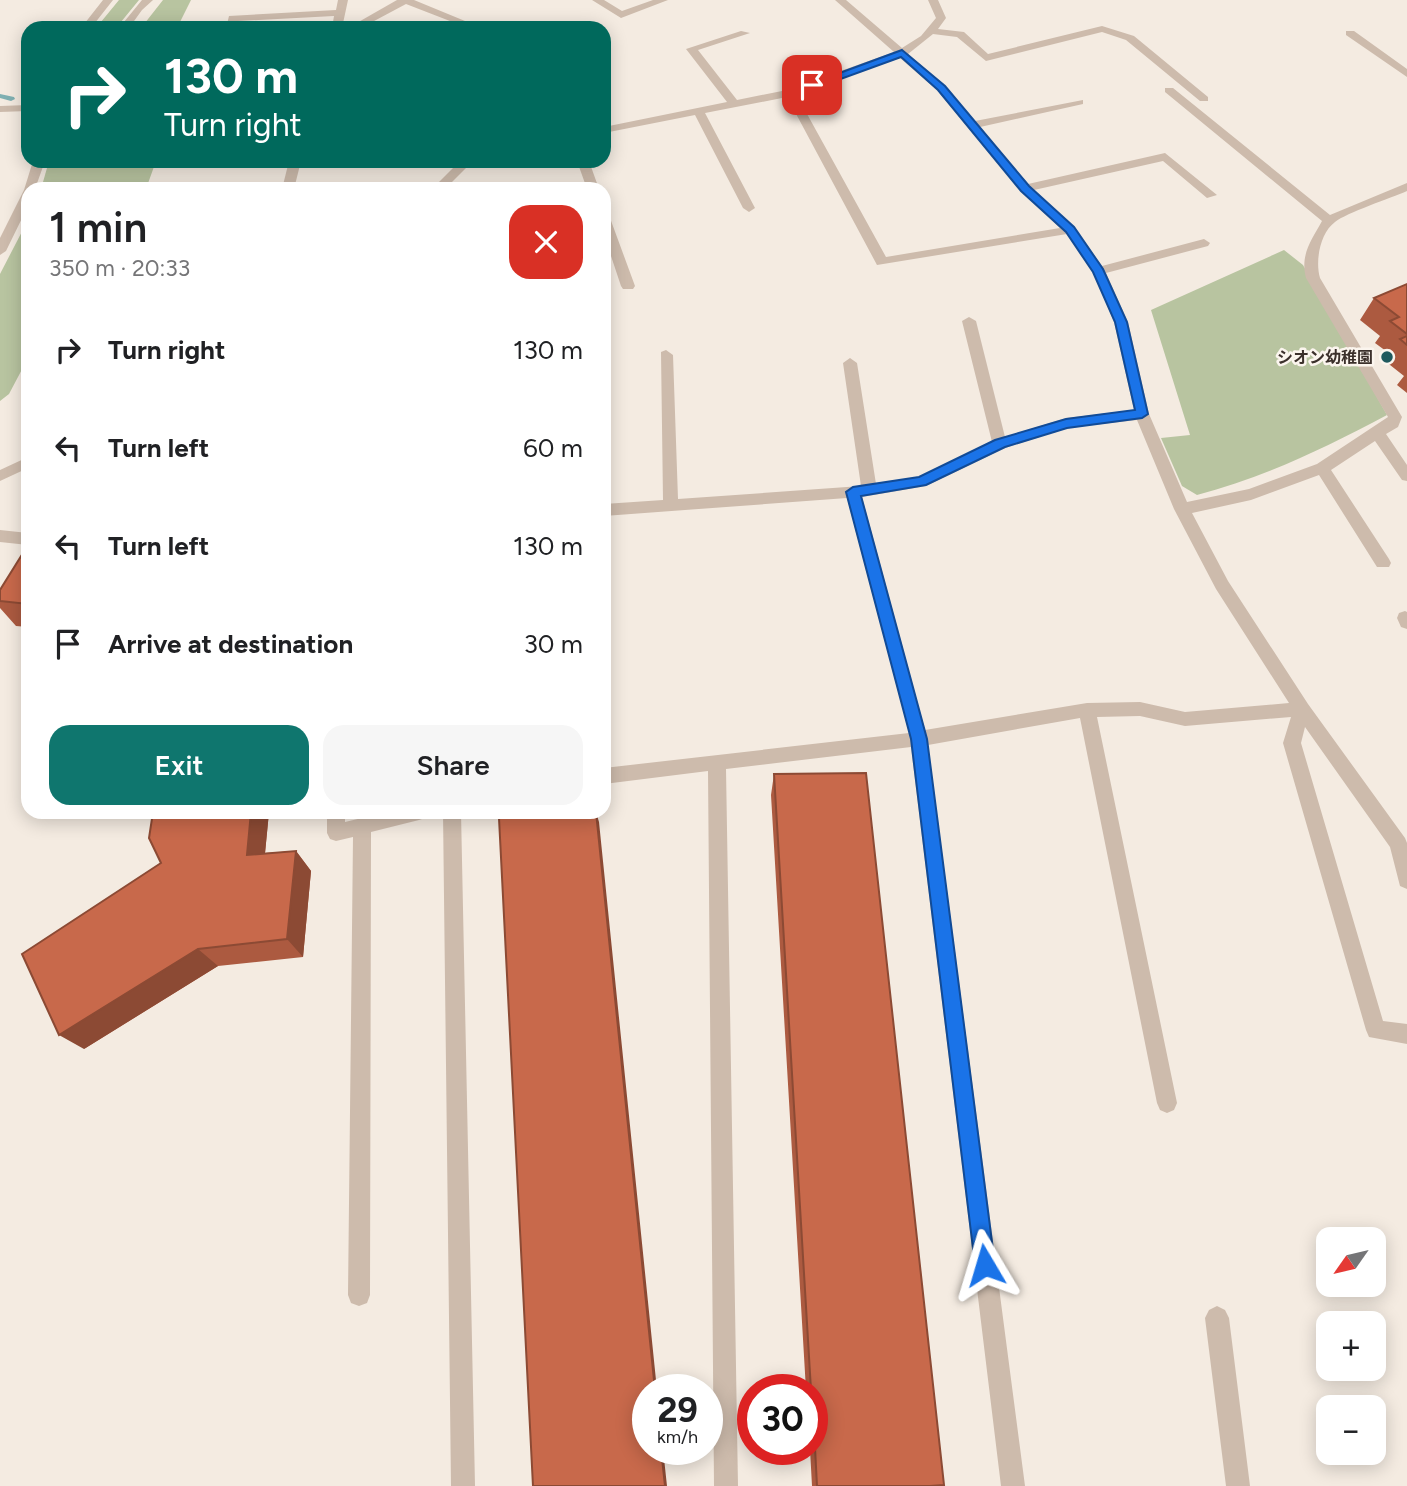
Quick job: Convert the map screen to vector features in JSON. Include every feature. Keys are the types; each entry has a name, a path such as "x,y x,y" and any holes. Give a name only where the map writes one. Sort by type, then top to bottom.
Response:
{"street":[{"path":"92,21 108,0"},
{"path":"129,21 148,0"},
{"path":"338,21 342,0"},
{"path":"366,21 405,0 459,21"},
{"path":"597,0 621,15 663,0"},
{"path":"840,0 942,88 1025,188 1070,230 1099,271 1121,322 1142,414 1182,509 1222,584 1302,709 1402,843 1407,880"},
{"path":"611,129 790,93 902,53 925,38 941,18 933,0"},
{"path":"232,21 233,18 340,13"},
{"path":"931,31 960,34 986,58 1102,29 1130,38 1204,99"},
{"path":"734,104 691,49 745,33"},
{"path":"1350,33 1407,74"},
{"path":"1169,90 1329,220"},
{"path":"790,93 883,262 1070,230"},
{"path":"972,125 1079,102"},
{"path":"0,109 21,108"},
{"path":"698,111 749,208"},
{"path":"1025,188 1165,157 1211,195"},
{"path":"445,182 460,168"},
{"path":"1182,509 1251,494 1322,468 1393,423 1395,417 1313,278 1309,264 1311,253 1329,220 1407,187"},
{"path":"0,251 21,208"},
{"path":"611,238 628,286"},
{"path":"1099,271 1204,243"},
{"path":"969,321 1000,444"},
{"path":"666,355 671,505"},
{"path":"850,363 861,492 919,739 1013,1486"},
{"path":"611,509 861,492 922,482 1000,444 1066,423 1142,414"},
{"path":"1377,433 1407,476"},
{"path":"0,475 21,465"},
{"path":"1322,468 1382,563"},
{"path":"0,536 21,538"},
{"path":"611,775 919,739 1087,710 1140,709 1185,719 1302,709"},
{"path":"1302,709 1292,743 1376,1030 1407,1034"},
{"path":"1087,710 1167,1103"},
{"path":"717,764 726,1486"},
{"path":"336,819 336,833 392,819"},
{"path":"452,819 463,1486"},
{"path":"359,1295 362,827"},
{"path":"1217,1318 1238,1486"}],"green space":[{"path":"119,0 139,0 122,21 102,21"},
{"path":"163,0 191,0 180,21 146,21"},
{"path":"47,168 154,168 148,182 43,182"},
{"path":"21,234 21,371 9,394 0,401 0,274"},
{"path":"1284,250 1303,265 1387,415 1294,461 1247,480 1197,495 1182,486 1161,438 1190,435 1151,310"}],"building":[{"path":"1407,284 1407,334 1390,321 1399,317 1374,298"},
{"path":"1407,336 1407,345 1400,339"},
{"path":"21,556 21,603 0,601 0,590"},
{"path":"866,773 944,1485 817,1486 816,1465 828,1465 828,1374 810,1374 774,774"},
{"path":"152,819 250,819 247,855 296,851 287,939 198,949 59,1035 22,954 161,863 149,838"},
{"path":"499,819 597,819 653,1374 632,1374 632,1465 663,1465 665,1486 533,1486"}],"waterway":[{"path":"0,96 11,99"}],"place":[{"name":"シオン幼稚園","path":"1387,357"}],"route":[{"path":"812,85 902,53 942,88 1025,188 1070,230 1099,271 1121,322 1142,414 1066,423 1000,444 922,482 853,492 919,739 985,1265"}]}
